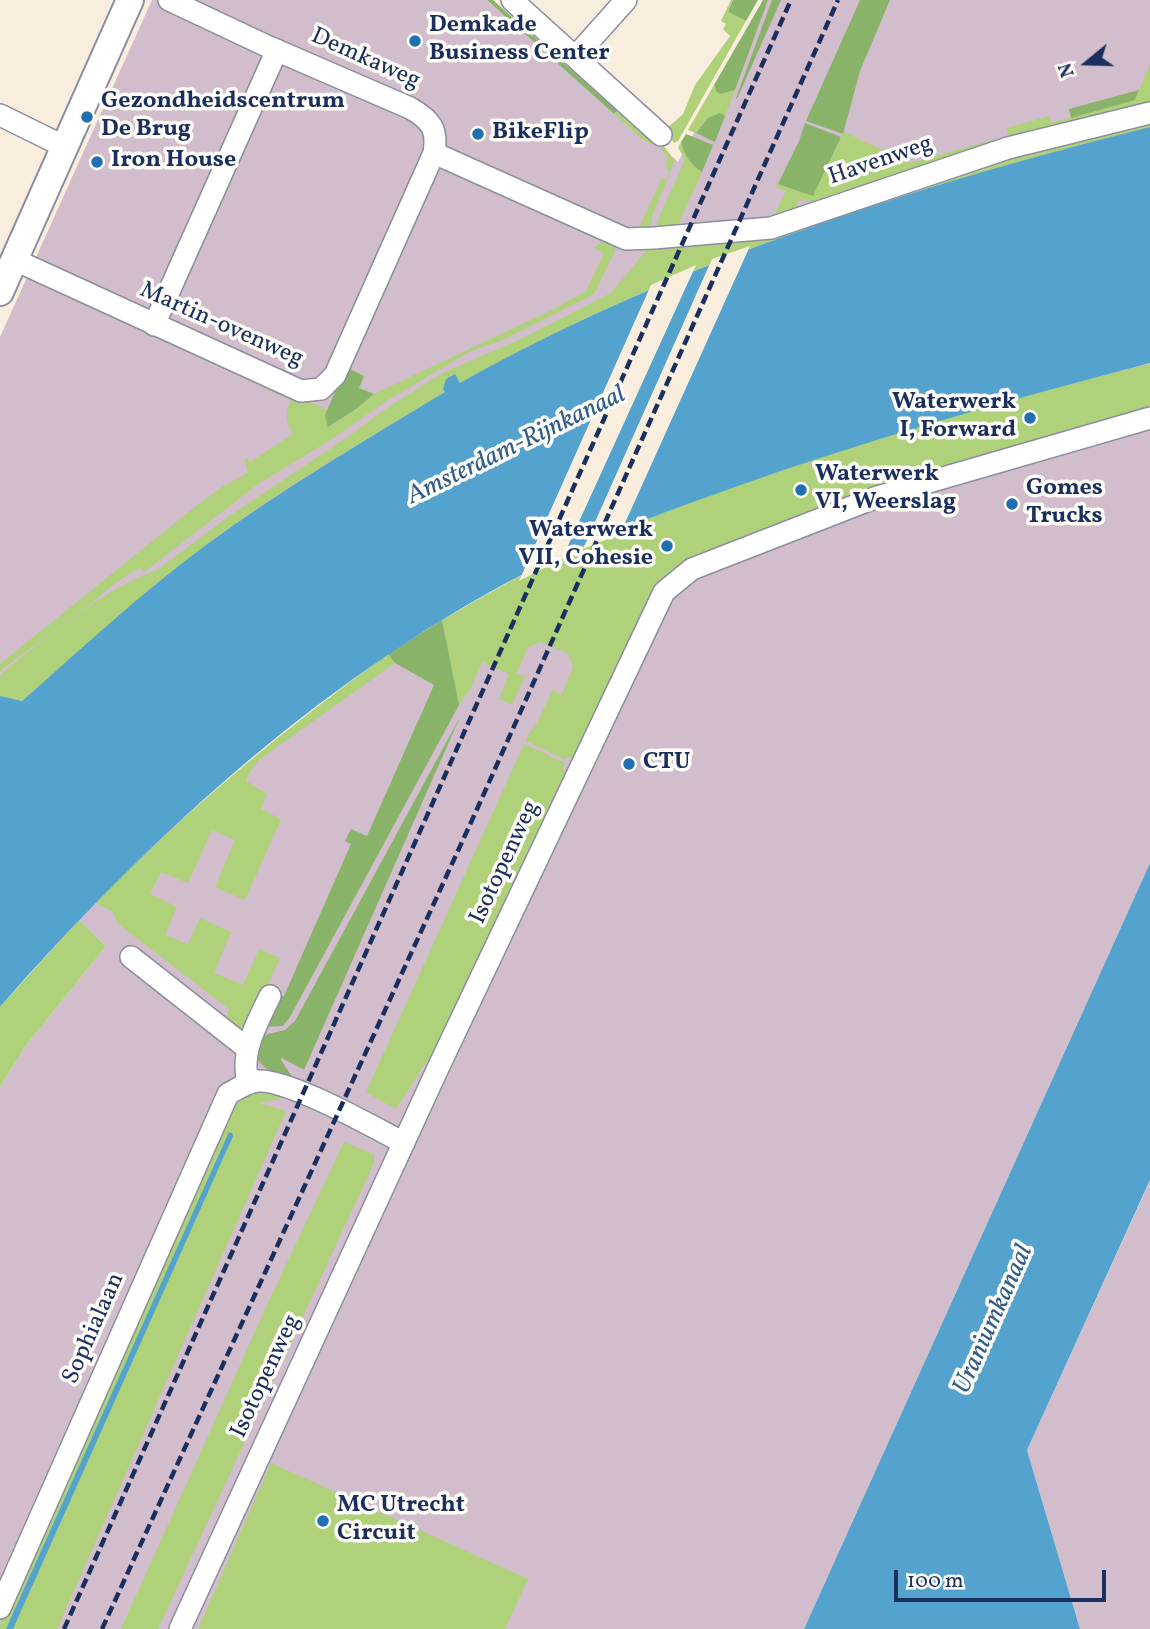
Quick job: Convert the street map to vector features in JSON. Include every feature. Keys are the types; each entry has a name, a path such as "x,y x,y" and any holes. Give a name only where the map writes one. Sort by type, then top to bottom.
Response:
{"main road":[{"path":"0,292 130,0"}],"street":[{"name":"Demkaweg","path":"169,0 410,108 427,118 437,137 434,153"},
{"path":"512,0 661,135"},
{"path":"576,56 626,0"},
{"path":"154,324 277,50"},
{"name":"Havenweg","path":"434,153 626,239 771,228 1008,148 1150,114"},
{"path":"0,115 63,146"},
{"name":"Martin-ovenweg","path":"15,260 301,391 321,390 335,375 434,153"},
{"name":"Isotopenweg","path":"180,1629 404,1143 664,592 692,569 877,497 1150,418"},
{"path":"131,957 248,1049"},
{"path":"270,996 248,1049 248,1083 265,1082 294,1090 404,1143"},
{"name":"Sophialaan","path":"0,1608 228,1094 248,1083"}],"shaded area":[{"path":"152,0 487,0 632,130 657,142 678,162 768,0 1150,0 1150,127 844,215 679,276 578,321 351,448 0,711 0,337"},
{"path":"1150,363 1150,863 804,1629 0,1629 0,1087 24,1048 106,946 79,920 161,839 388,654 496,590 863,443"},
{"path":"1150,1181 1150,1629 1080,1629 1027,1450"}],"green space":[{"path":"487,0 493,0 617,111 614,114"},
{"path":"731,0 728,12 746,21 678,141 674,143 665,130 683,114 695,85 730,36 723,29 726,24 721,21"},
{"path":"733,0 758,0 746,21 728,12"},
{"path":"763,0 768,0 735,90 720,94 714,85"},
{"path":"772,0 781,0 737,99 736,98"},
{"path":"860,0 890,0 860,71 843,134 806,121"},
{"path":"1150,64 1150,108 1009,140 1007,128 1049,116 1051,123 1135,100"},
{"path":"714,85 716,91 735,90 725,116 720,113 708,118 696,133 688,130"},
{"path":"1139,90 1135,100 1071,118 1069,109"},
{"path":"617,111 632,125 637,121 657,137 675,161 653,213 651,226 638,230 662,178 666,180 670,170 666,168 667,157 661,148 643,140 614,114"},
{"path":"720,113 725,116 715,142 696,133 708,118"},
{"path":"1150,119 1150,127 972,175 796,232 625,300 460,383 454,374 446,379 443,389 445,392 289,487 229,528 132,605 22,701 0,696 0,675 95,602 157,570 228,517 441,374 523,338 611,293 651,245 921,182"},
{"path":"805,123 841,137 813,196 778,184"},
{"path":"844,132 910,163 996,139 997,143 809,208 810,203 806,199 798,201 795,213 773,218 786,190 776,188 778,184 813,195"},
{"path":"686,134 713,145 702,172 691,163 684,151 681,142"},
{"path":"681,142 690,162 702,172 676,229 662,231 657,226 659,217 684,162 678,148"},
{"path":"606,238 614,242 615,251 594,294 505,339 469,352 388,400 332,439 258,484 144,572 141,568 131,573 0,671 0,664 196,506 225,485 248,473 246,457 250,462 293,434 287,417 291,400 260,386 267,382 327,410 325,415 329,427 374,394 554,309 586,291 604,253 594,248"},
{"path":"1150,364 1150,409 687,565 576,761 568,756 566,760 526,741 553,689 561,696 573,667 568,653 540,642 528,647 516,674 525,676 512,705 499,699 509,674 482,662 471,688 459,705 442,620 547,562 652,517 792,466 934,422"},
{"path":"346,367 364,376 359,388 374,394 328,427 325,415"},
{"path":"442,620 459,705 290,1017 283,1026 262,1027 277,994 284,996 351,844 345,841 351,829 367,836 434,685 395,663 388,654"},
{"path":"388,654 395,663 260,759 249,773 246,781 267,794 261,809 281,819 245,900 215,887 235,840 212,830 188,883 161,872 150,894 177,907 165,935 188,944 200,918 231,932 214,973 243,985 259,949 280,958 245,1036 225,1022 229,1009 117,923 113,912 96,903 236,772"},
{"path":"460,717 304,1070 282,1058 295,1081 273,1073 257,1058 260,1036 285,1030 295,1021"},
{"path":"524,744 565,763 562,769 570,773 446,1032 396,1109 366,1092"},
{"path":"79,920 106,946 24,1048 0,1087 0,1007"},
{"path":"269,1091 289,1097 259,1103 286,1111 57,1629 0,1629 225,1118 243,1098"},
{"path":"344,1142 374,1154 374,1163 158,1629 121,1629 267,1305"},
{"name":"MC Utrecht Circuit","path":"271,1463 528,1579 505,1629 198,1629"}],"water":[{"name":"Amsterdam-Rijnkanaal","path":"1150,127 1150,363 941,420 735,487 589,543 541,565 464,607 390,654 318,705 250,760 183,818 120,879 0,1007 0,696 22,701 133,603 202,548 291,487 445,392 443,389 446,379 455,374 460,383 625,300 796,232 972,175"},
{"name":"Uraniumkanaal","path":"1150,863 1150,1180 1027,1450 1080,1629 804,1629"},
{"path":"229,1132 233,1136 13,1629 6,1629"}],"pier":[{"path":"750,246 620,534 583,549 712,259"},
{"path":"696,265 562,559 519,581 651,285"}],"railway":[{"path":"64,1629 791,0"},
{"path":"102,1629 478,807 838,0"}],"place":[{"name":"Demkade Business Center","path":"415,41"},
{"name":"Gezondheidscentrum De Brug","path":"87,117"},
{"name":"BikeFlip","path":"478,134"},
{"name":"Iron House","path":"97,162"},
{"name":"Waterwerk I, Forward","path":"1030,418"},
{"name":"Waterwerk VI, Weerslag","path":"801,490"},
{"name":"Gomes Trucks","path":"1012,504"},
{"name":"Waterwerk VII, Cohesie","path":"667,546"},
{"name":"CTU","path":"629,764"},
{"name":"MC Utrecht Circuit","path":"323,1521"}]}
